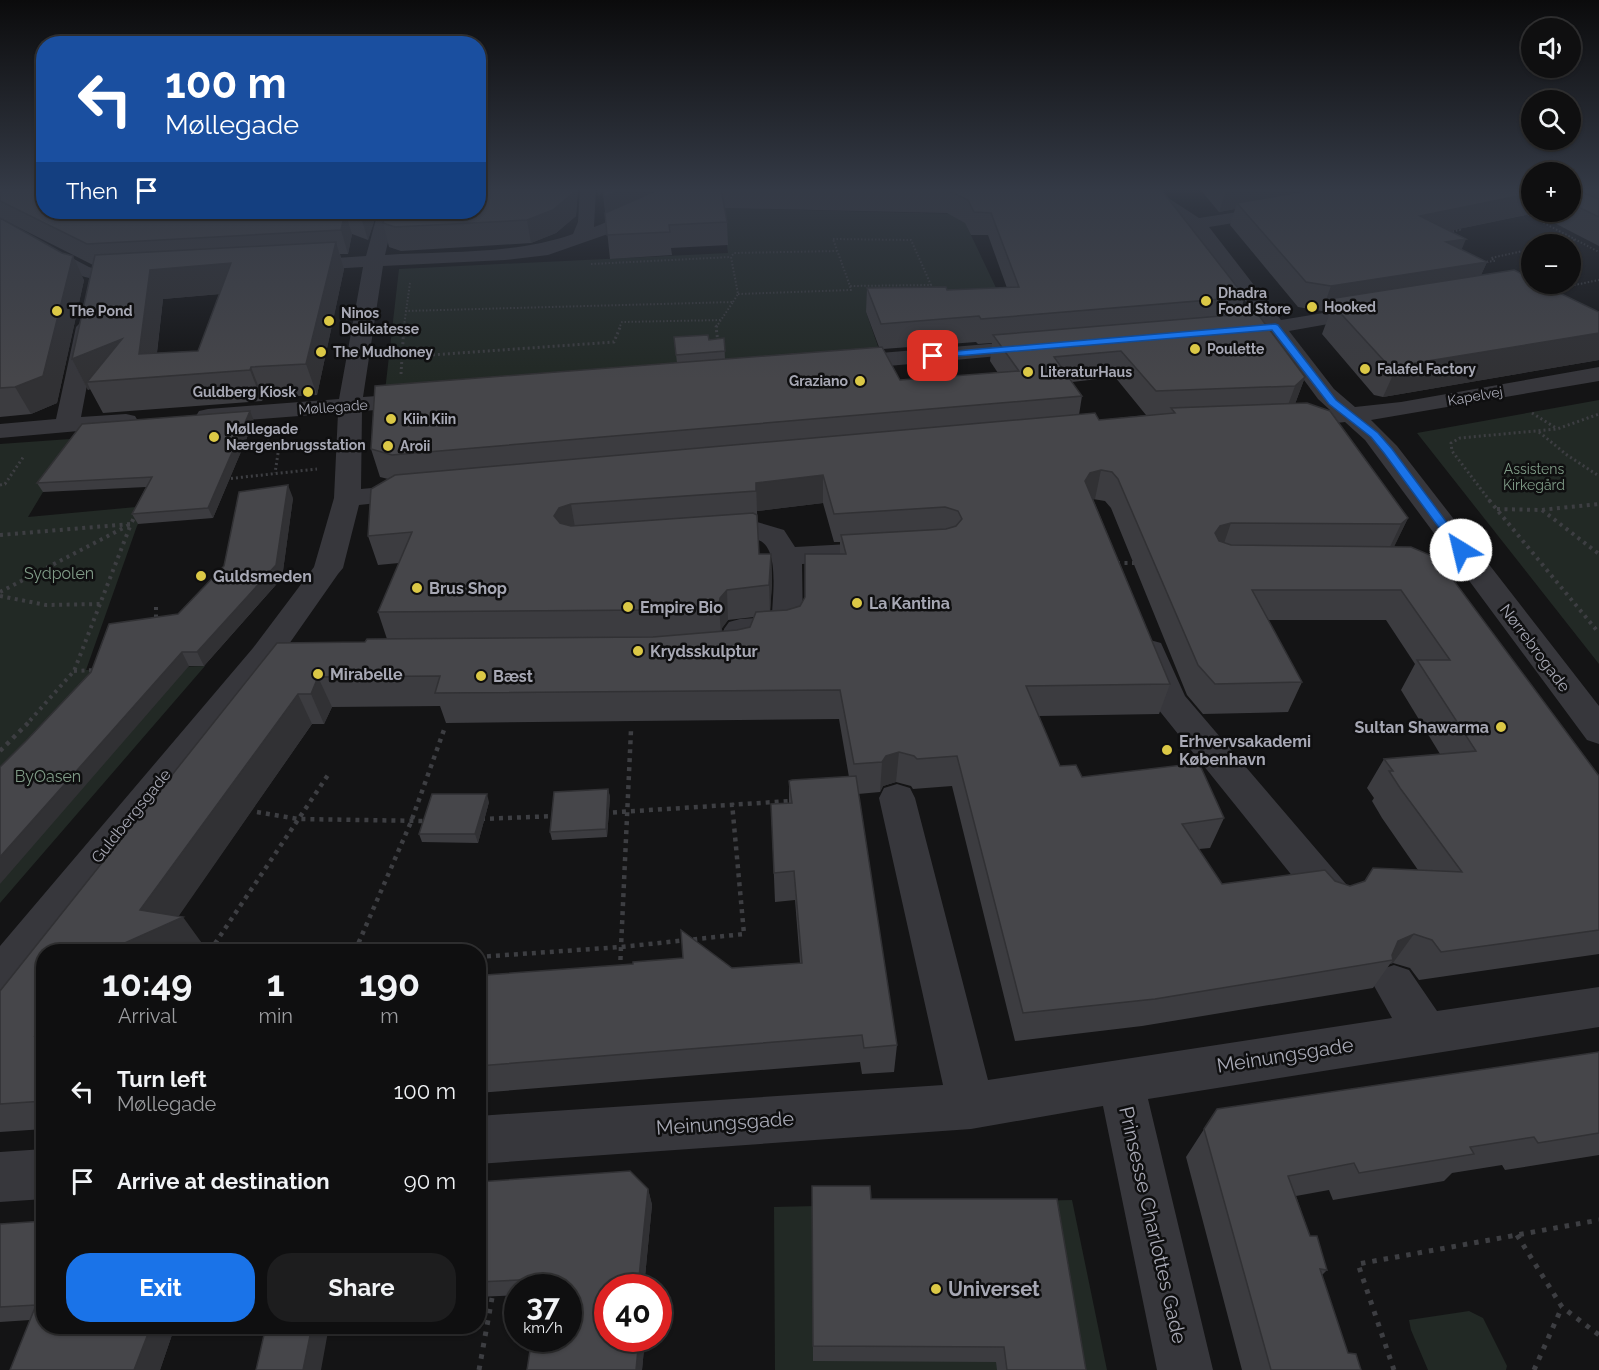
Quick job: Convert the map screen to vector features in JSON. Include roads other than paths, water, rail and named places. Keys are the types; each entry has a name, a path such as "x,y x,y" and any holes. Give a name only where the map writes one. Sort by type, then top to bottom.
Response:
{"street":[{"path":"50,252 97,276 155,273"},
{"name":"Guldbergsgade","path":"0,977 264,656 328,568 348,482 350,406 376,252"},
{"path":"282,266 523,252"},
{"name":"Nørrebrogade","path":"1219,252 1326,394 1374,435 1388,451 1599,731"},
{"path":"68,425 97,276"},
{"path":"1207,332 1275,327 1395,308"},
{"path":"824,365 1052,345"},
{"name":"Kapelvej","path":"1270,422 1308,421 1350,415 1599,374"},
{"name":"Møllegade","path":"183,418 444,398"},
{"path":"0,431 148,420"},
{"path":"348,482 442,489"},
{"path":"680,651 738,647 740,629 787,627 787,556 774,536 757,530 689,535"},
{"path":"787,556 918,549"},
{"path":"1436,565 1472,565"},
{"path":"1141,627 1170,701 1332,896"},
{"path":"264,656 299,655"},
{"path":"897,798 971,1106"},
{"path":"1394,984 1426,1033"},
{"name":"Meinungsgade","path":"486,1139 971,1106 1599,1007"},
{"name":"Prinsesse Charlottes Gade","path":"1121,1081 1185,1370"},
{"path":"0,1177 36,1175"}],"place":[{"name":"Dhadra Food Store","path":"1206,301"},
{"name":"Hooked","path":"1312,307"},
{"name":"The Pond","path":"57,311"},
{"name":"Ninos Delikatesse","path":"329,321"},
{"name":"Poulette","path":"1195,349"},
{"name":"The Mudhoney","path":"321,352"},
{"name":"Falafel Factory","path":"1365,369"},
{"name":"LiteraturHaus","path":"1028,372"},
{"name":"Graziano","path":"860,381"},
{"name":"Guldberg Kiosk","path":"308,392"},
{"name":"Kiin Kiin","path":"391,419"},
{"name":"Møllegade Nærgenbrugsstation","path":"214,437"},
{"name":"Aroii","path":"388,446"},
{"name":"Guldsmeden","path":"201,576"},
{"name":"Brus Shop","path":"417,588"},
{"name":"La Kantina","path":"857,603"},
{"name":"Empire Bio","path":"628,607"},
{"name":"Krydsskulptur","path":"638,651"},
{"name":"Mirabelle","path":"318,674"},
{"name":"Bæst","path":"481,676"},
{"name":"Sultan Shawarma","path":"1501,727"},
{"name":"Erhvervsakademi København","path":"1167,750"},
{"name":"Universet","path":"936,1289"}],"park label":[{"name":"Assistens Kirkegård","path":"1534,478"},
{"name":"Sydpolen","path":"59,573"},
{"name":"ByOasen","path":"48,776"}]}
